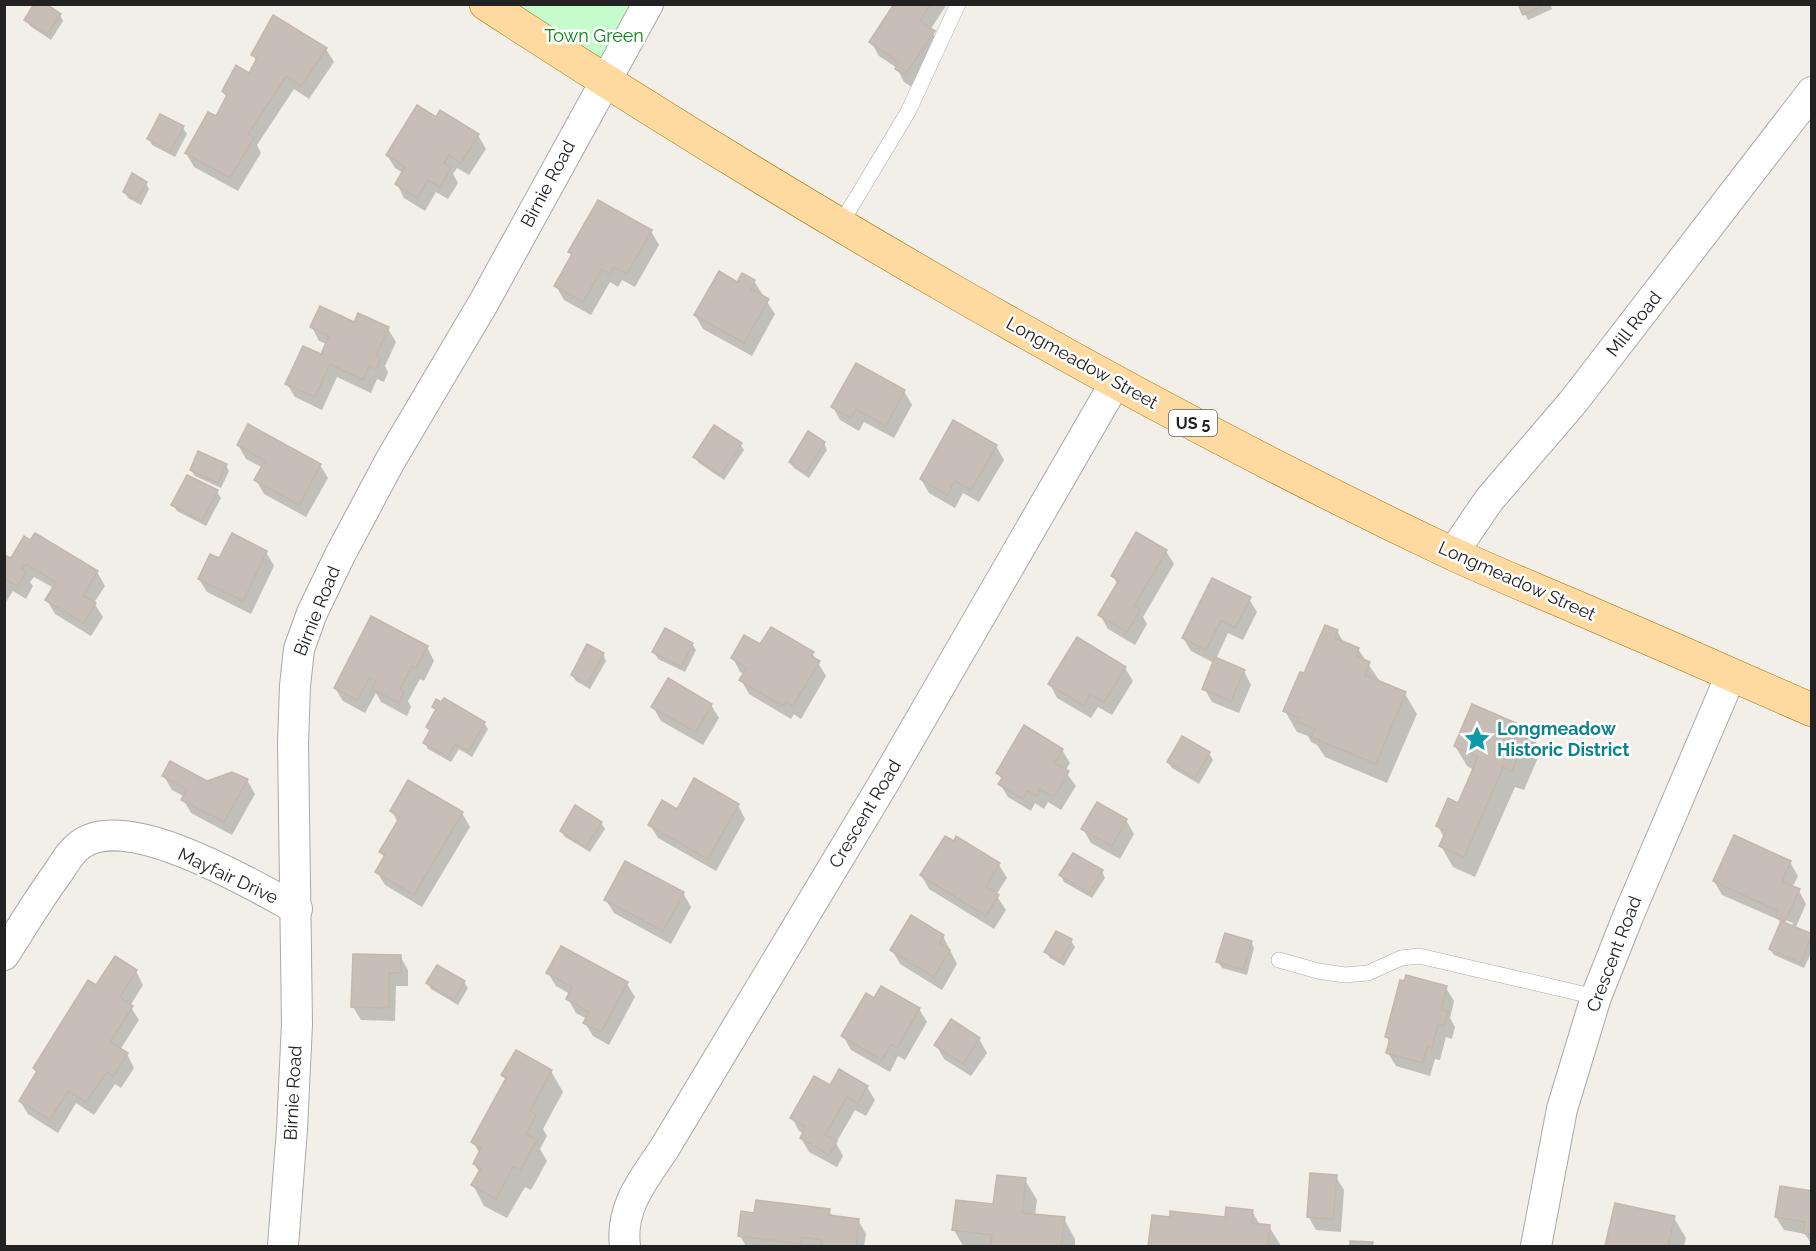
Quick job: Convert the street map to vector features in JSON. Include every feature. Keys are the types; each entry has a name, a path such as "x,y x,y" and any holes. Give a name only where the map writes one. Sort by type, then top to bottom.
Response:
{"main road":[{"name":"Longmeadow Street","path":"486,4 697,140 1115,383 1453,553 1812,710"}],"street":[{"path":"604,81 648,4"},
{"name":"Birnie Road","path":"283,1246 295,1083 297,909 294,705 298,655 304,636 340,555 370,498 484,302 604,81"},
{"name":"Mill Road","path":"1453,553 1489,500 1573,402 1812,92"},
{"name":"Crescent Road","path":"625,1246 624,1227 635,1192 664,1149 885,781 1115,383"},
{"name":"Crescent Road","path":"1536,1246 1562,1108 1596,997 1665,827 1731,675"},
{"name":"Mayfair Drive","path":"4,955 40,897 75,849 90,839 107,836 152,842 207,861 297,909"}],"lane":[{"path":"840,225 908,112 958,4"},
{"path":"1280,960 1318,971 1345,975 1368,973 1401,958 1419,956 1596,997"}],"green space":[{"name":"Town Green","path":"486,5 648,5 604,81"}],"building":[{"path":"34,4 46,4 61,14 47,34 24,20"},
{"path":"894,4 931,4 920,21 935,31 905,75 895,69 899,62 869,42"},
{"path":"1518,4 1545,4 1523,15"},
{"path":"273,15 327,48 301,86 286,76 248,134 254,138 230,178 185,153 208,112 216,116 227,95 222,91 236,65 249,73 257,58 251,55"},
{"path":"417,105 436,117 440,110 479,134 461,163 449,155 444,163 451,168 440,187 428,180 417,198 395,184 405,167 386,155"},
{"path":"160,114 184,126 171,151 147,139"},
{"path":"132,173 147,182 137,199 123,192"},
{"path":"598,200 652,230 627,274 614,267 610,274 602,269 583,302 554,286 572,254 568,252"},
{"path":"719,271 737,282 742,273 755,280 751,289 769,299 744,343 694,315"},
{"path":"320,306 354,322 358,313 389,327 376,355 381,358 376,369 369,366 363,380 330,364 315,397 285,384 303,346 321,354 329,336 310,327"},
{"path":"856,363 905,390 886,426 856,409 851,418 831,407"},
{"path":"953,420 997,445 971,490 955,481 947,495 920,479"},
{"path":"248,424 321,464 299,505 254,480 265,461 237,445"},
{"path":"714,425 742,443 721,475 693,457"},
{"path":"808,431 825,442 806,473 789,462"},
{"path":"198,451 227,464 218,483 190,470"},
{"path":"187,475 218,490 202,521 171,505"},
{"path":"1136,532 1167,550 1134,606 1140,610 1127,632 1098,615 1119,580 1111,576"},
{"path":"35,533 98,571 83,596 96,603 83,623 45,600 56,582 26,564 22,569 26,572 18,586 4,579 4,555 11,558 24,536 30,540"},
{"path":"232,533 267,551 243,601 198,579 210,554 219,558"},
{"path":"1212,578 1251,597 1235,628 1221,620 1206,650 1182,638"},
{"path":"371,616 428,646 416,668 412,666 400,689 404,692 399,703 372,689 376,681 370,677 357,700 334,688"},
{"path":"1325,625 1338,630 1335,638 1359,648 1356,656 1370,662 1365,675 1406,692 1376,764 1311,737 1315,729 1298,722 1299,718 1283,711 1300,672 1304,673"},
{"path":"771,627 814,652 811,656 820,661 793,706 786,702 783,706 739,680 747,668 731,658 744,635 760,644"},
{"path":"665,628 693,643 681,667 652,652"},
{"path":"1077,637 1126,667 1104,702 1090,694 1084,706 1048,684"},
{"path":"587,644 604,653 587,684 571,675"},
{"path":"1215,657 1245,670 1231,701 1202,689"},
{"path":"668,678 712,704 696,732 651,707"},
{"path":"444,698 485,722 469,751 455,744 448,757 423,743 430,730 426,727 436,709 432,707 436,699 441,702"},
{"path":"1472,704 1530,729 1512,771 1503,767 1464,857 1439,846 1446,831 1436,826 1448,798 1458,803 1478,757 1454,746"},
{"path":"1024,725 1063,749 1055,763 1069,771 1054,797 1040,789 1037,796 1027,791 1023,799 998,784 1003,777 996,773"},
{"path":"1182,736 1210,752 1195,778 1167,762"},
{"path":"170,761 207,781 232,772 248,779 224,822 181,800 187,789 162,776"},
{"path":"694,778 739,804 708,859 648,825 662,800 677,809"},
{"path":"408,780 463,812 414,895 375,872 385,855 379,852 400,817 390,811"},
{"path":"1097,802 1127,819 1112,846 1081,829"},
{"path":"575,805 602,822 586,847 560,831"},
{"path":"1734,835 1791,861 1782,882 1800,889 1785,921 1776,917 1778,911 1713,881"},
{"path":"945,836 954,841 956,836 1000,863 986,886 999,895 986,916 920,875"},
{"path":"1073,853 1103,870 1089,893 1059,875"},
{"path":"625,861 684,892 663,931 604,900"},
{"path":"911,915 944,935 939,943 950,950 934,977 890,950"},
{"path":"1781,921 1812,934 1801,963 1769,949"},
{"path":"1056,931 1072,939 1061,961 1044,952"},
{"path":"1225,933 1252,941 1243,969 1216,962"},
{"path":"561,946 628,982 601,1032 583,1023 589,1012 566,999 572,987 546,973"},
{"path":"353,954 401,955 401,973 389,973 389,1008 351,1007"},
{"path":"115,956 137,970 120,997 133,1006 110,1042 128,1053 113,1076 107,1072 86,1102 68,1091 50,1120 19,1101 37,1071 33,1068 88,980 96,985"},
{"path":"437,965 465,981 454,1000 426,983"},
{"path":"1406,975 1447,986 1441,1010 1448,1012 1444,1026 1438,1024 1432,1048 1427,1046 1423,1063 1386,1053 1390,1038 1385,1037 1400,980 1404,981"},
{"path":"881,986 920,1008 897,1048 891,1044 882,1060 841,1036 866,993 874,998"},
{"path":"951,1019 980,1038 963,1064 934,1045"},
{"path":"516,1050 552,1070 530,1111 536,1115 526,1134 537,1140 520,1170 513,1167 496,1199 471,1185 481,1168 473,1164 481,1148 471,1142 506,1078 501,1075"},
{"path":"839,1069 868,1086 858,1103 847,1097 825,1135 837,1141 829,1155 800,1138 806,1127 790,1118 814,1076 830,1085"},
{"path":"1310,1173 1337,1175 1333,1219 1307,1217"},
{"path":"997,1175 1026,1178 1022,1213 1065,1217 1061,1246 991,1246 992,1235 952,1230 956,1200 993,1204"},
{"path":"1780,1186 1812,1191 1812,1235 1803,1233 1805,1222 1775,1217"},
{"path":"756,1200 830,1209 829,1215 859,1219 856,1246 821,1246 822,1240 802,1237 801,1244 738,1236 741,1211 754,1213"},
{"path":"1615,1203 1675,1216 1668,1246 1605,1246"},
{"path":"1226,1207 1253,1210 1251,1223 1270,1225 1268,1246 1148,1246 1152,1215 1170,1217 1170,1211 1225,1217"},
{"path":"1350,1241 1373,1242 1372,1246 1350,1246"}],"place":[{"name":"Longmeadow Historic District","path":"1477,739"}]}
